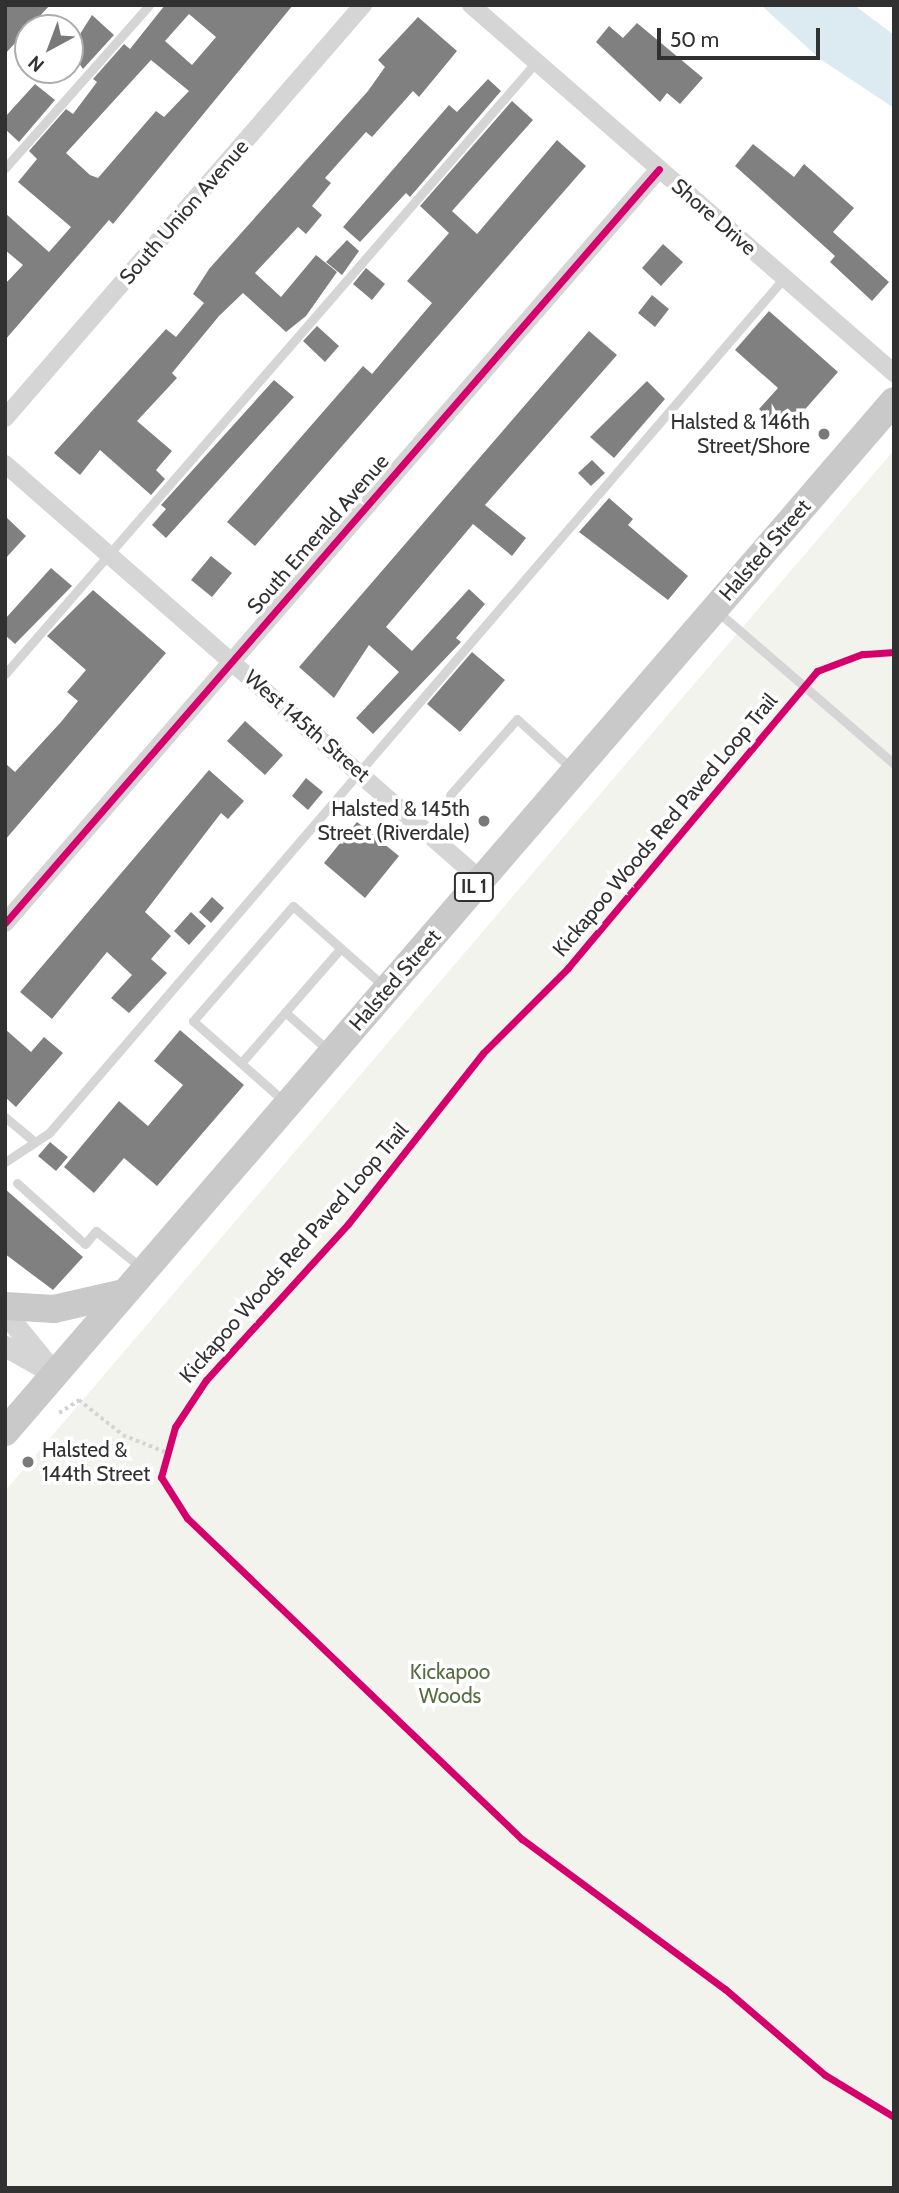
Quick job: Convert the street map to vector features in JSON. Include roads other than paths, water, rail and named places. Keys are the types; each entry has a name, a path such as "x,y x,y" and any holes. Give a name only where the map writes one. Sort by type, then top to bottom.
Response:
{"main road":[{"name":"Halsted Street","path":"5,1432 894,401"},
{"path":"5,1306 54,1309 124,1293"}],"street":[{"name":"South Union Avenue","path":"5,418 363,5"},
{"name":"Shore Drive","path":"471,5 894,373"},
{"name":"South Emerald Avenue","path":"5,923 659,169"},
{"name":"West 145th Street","path":"5,464 481,880"},
{"path":"5,1313 31,1336 55,1374"},
{"path":"5,1346 55,1374"}],"lane":[{"path":"5,168 149,5"},
{"path":"5,674 536,62"},
{"path":"5,1162 32,1140 49,1133 357,770 784,278"},
{"path":"714,609 894,764"},
{"path":"450,794 517,719 574,771"},
{"path":"287,1104 193,1021 293,906 387,989"},
{"path":"241,1063 341,948"},
{"path":"285,1012 331,1053"},
{"path":"5,1117 32,1140"},
{"path":"17,1183 85,1244 96,1231 145,1270"}],"place":[{"name":"Halsted & 146th Street/Shore","path":"824,434"},
{"name":"Halsted & 145th Street (Riverdale)","path":"484,821"},
{"name":"Halsted & 144th Street","path":"28,1462"}],"park label":[{"name":"Kickapoo Woods","path":"450,1684"}]}
